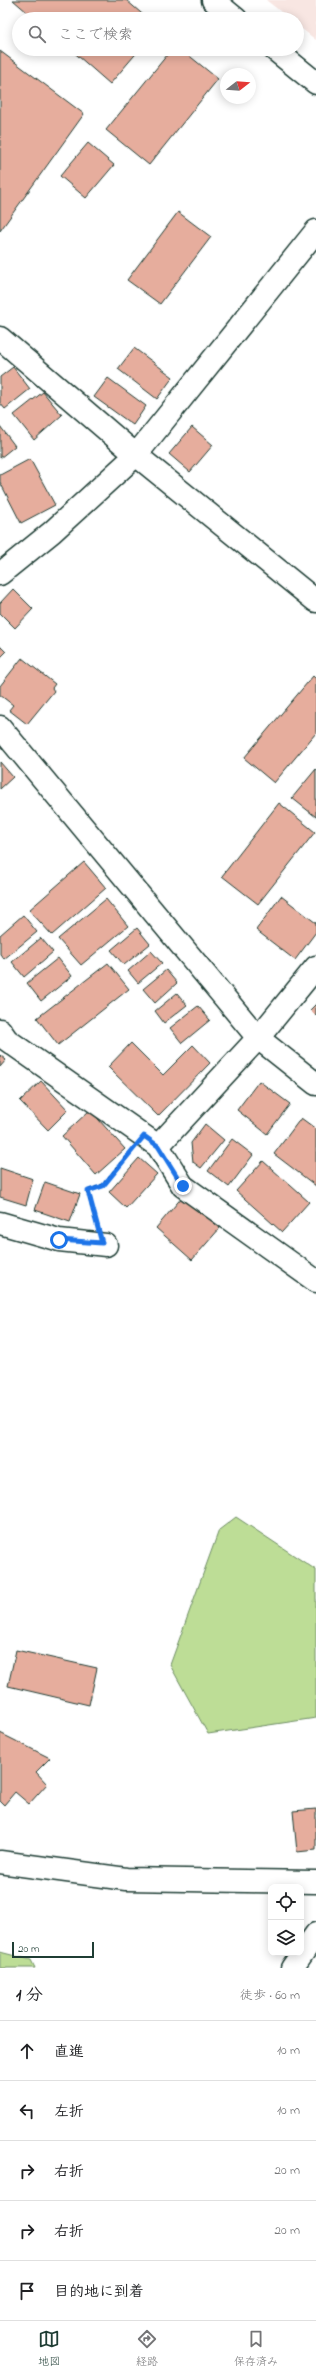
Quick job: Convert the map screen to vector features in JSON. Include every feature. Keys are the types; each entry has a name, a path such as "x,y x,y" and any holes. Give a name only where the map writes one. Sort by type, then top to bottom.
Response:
{"street":[{"path":"212,0 227,12"},
{"path":"283,56 316,83"},
{"path":"0,574 52,532 136,455 316,231"},
{"path":"0,338 136,455 316,601"},
{"path":"0,727 258,1038 316,1084"},
{"path":"151,1141 258,1038 316,967"},
{"path":"0,1030 7,1040 151,1141 183,1186 316,1281"},
{"path":"0,1223 59,1240 104,1244"},
{"path":"0,1862 126,1879 316,1882"},
{"path":"292,1968 316,1934"}],"path":[{"path":"104,1244 88,1191 103,1186 151,1141"}],"shaded area":[{"path":"266,0 316,0 316,40 304,31 304,12 281,12"}],"green space":[{"path":"236,1517 316,1570 316,1718 208,1734 170,1665 219,1530"},
{"path":"0,1952 31,1960 35,1968 0,1968"}],"building":[{"path":"13,0 126,0 140,12 27,12"},
{"path":"0,51 84,114 0,231"},
{"path":"78,56 134,56 110,84"},
{"path":"166,56 190,56 218,79 149,165 106,130"},
{"path":"88,143 114,165 86,198 60,176"},
{"path":"178,212 211,237 160,304 127,280"},
{"path":"134,348 173,377 157,399 118,369"},
{"path":"13,367 30,389 5,409 0,403 0,377"},
{"path":"108,378 146,406 133,425 94,397"},
{"path":"43,392 62,415 34,440 14,415"},
{"path":"0,426 15,446 0,458"},
{"path":"192,427 213,445 190,472 169,454"},
{"path":"30,459 55,505 21,523 0,482 0,475"},
{"path":"13,589 33,609 15,628 0,613 0,603"},
{"path":"0,646 6,652 0,658"},
{"path":"22,658 55,684 52,688 54,691 27,724 9,710 13,705 0,695 0,686"},
{"path":"313,676 316,679 316,733 274,783 244,758"},
{"path":"0,762 13,777 0,789"},
{"path":"316,769 316,817 292,798"},
{"path":"279,803 315,832 258,904 222,876"},
{"path":"84,862 106,888 52,935 29,910"},
{"path":"281,896 316,923 316,932 295,960 256,930"},
{"path":"106,899 128,926 81,965 58,939"},
{"path":"23,915 37,932 4,959 0,954 0,935"},
{"path":"137,928 150,944 124,965 111,950"},
{"path":"41,938 53,952 24,977 12,962"},
{"path":"151,951 162,963 138,983 128,971"},
{"path":"58,958 72,976 41,1001 27,983"},
{"path":"108,963 129,989 58,1045 37,1018"},
{"path":"166,970 177,983 155,1003 143,989"},
{"path":"177,993 187,1005 164,1023 155,1011"},
{"path":"316,1004 316,1016 310,1010"},
{"path":"198,1006 210,1020 182,1043 170,1028"},
{"path":"131,1043 163,1075 193,1045 210,1063 158,1116 108,1067"},
{"path":"0,1055 6,1060 0,1067"},
{"path":"41,1081 68,1110 48,1130 20,1101"},
{"path":"259,1081 290,1104 267,1134 237,1110"},
{"path":"90,1110 125,1149 96,1175 62,1136"},
{"path":"301,1118 316,1129 316,1186 274,1154"},
{"path":"205,1124 224,1140 201,1168 193,1162 191,1143"},
{"path":"232,1139 253,1155 229,1187 208,1171"},
{"path":"139,1158 157,1174 126,1208 109,1192"},
{"path":"263,1161 309,1202 282,1232 236,1191"},
{"path":"0,1168 33,1179 26,1205 0,1197"},
{"path":"45,1182 80,1194 70,1222 35,1210"},
{"path":"183,1196 220,1228 192,1260 156,1228"},
{"path":"16,1650 97,1668 89,1705 8,1686"},
{"path":"0,1733 50,1758 36,1772 47,1784 29,1804 15,1792 4,1805 0,1801"},
{"path":"316,1809 316,1850 297,1852 293,1811"}],"route":[{"path":"59,1240 102,1243 88,1191 103,1186 144,1136 158,1146 183,1186"}]}
